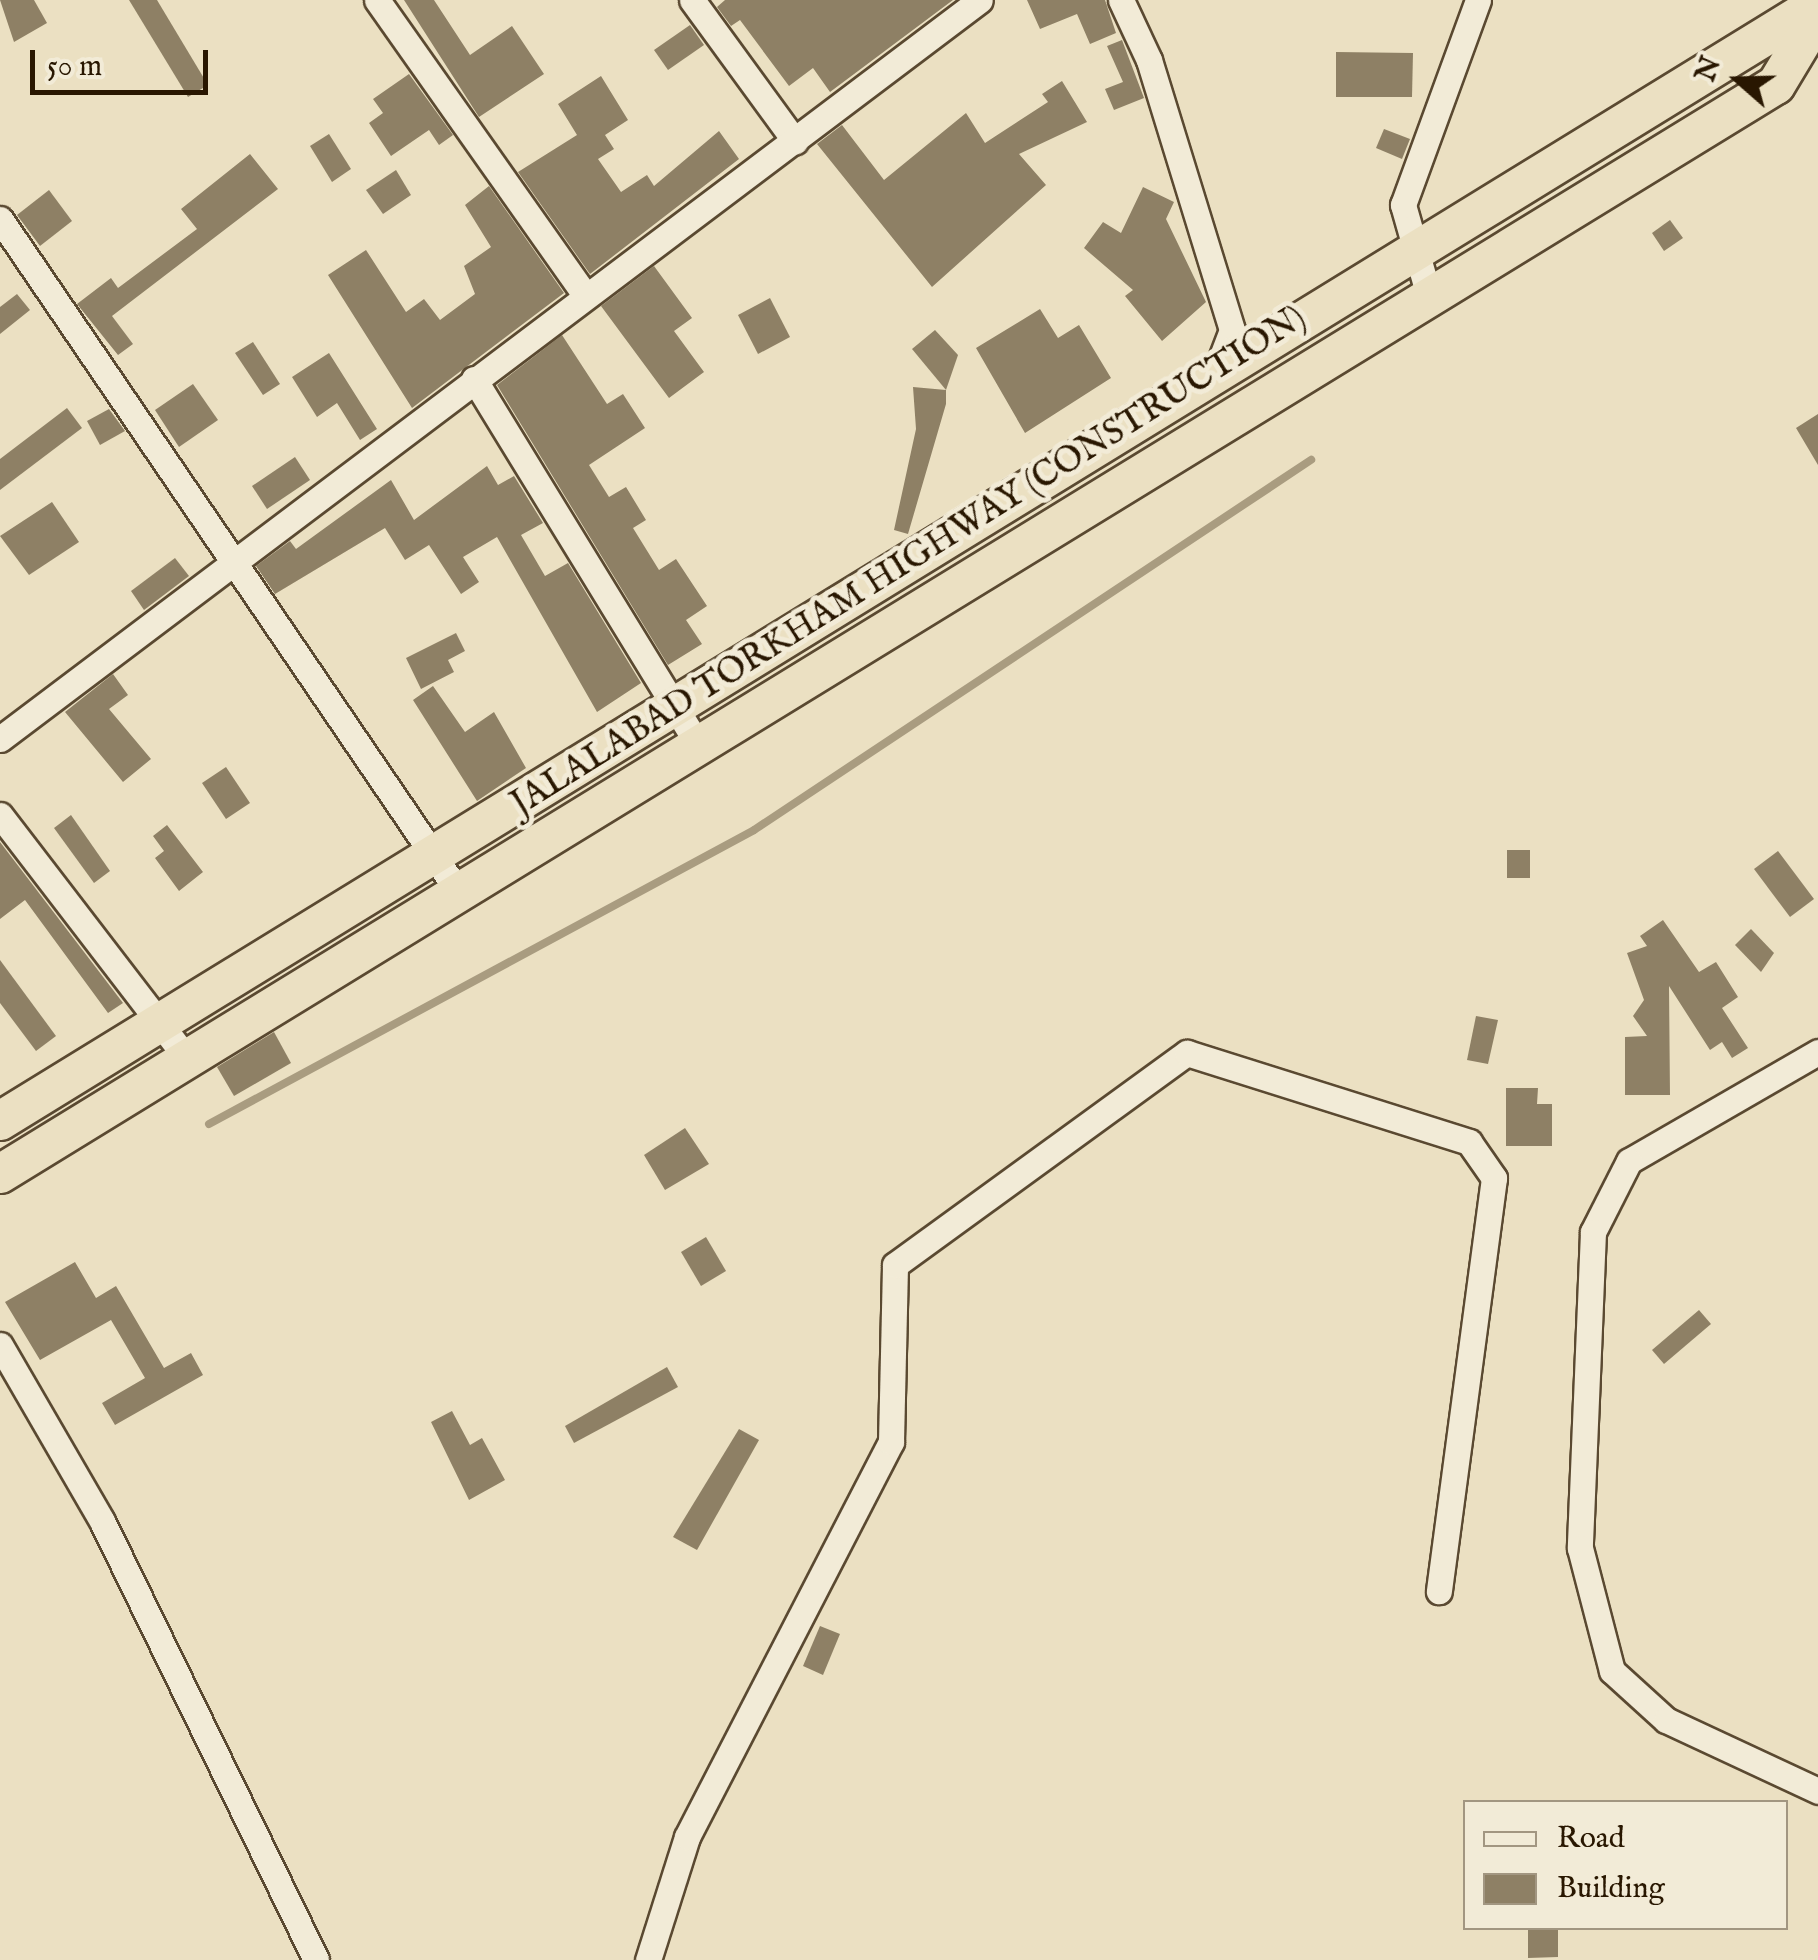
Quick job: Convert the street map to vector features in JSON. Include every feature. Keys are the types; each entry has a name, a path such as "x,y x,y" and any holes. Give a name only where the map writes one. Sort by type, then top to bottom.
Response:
{"highway":[{"name":"JALALABAD TORKHAM HIGHWAY (CONSTRUCTION)","path":"0,1121 1818,4"},
{"path":"0,1174 1776,85 1818,15"},
{"path":"1047,476 1143,471"}],"street":[{"path":"377,0 586,295"},
{"path":"692,0 795,141"},
{"path":"0,740 980,0"},
{"path":"1120,0 1150,60 1232,330 1216,372"},
{"path":"1429,296 1403,205 1478,0"},
{"path":"0,218 231,564 460,894"},
{"path":"474,379 699,746"},
{"path":"0,816 187,1060"},
{"path":"1818,1052 1629,1162 1593,1232 1580,1548 1612,1671 1666,1720 1818,1791"},
{"path":"648,1960 687,1838 891,1442 895,1266 1187,1053 1468,1142 1494,1178 1439,1591"},
{"path":"0,1345 102,1521 316,1960"}],"building":[{"path":"0,0 34,0 47,23 14,42"},
{"path":"129,0 157,0 208,85 188,97"},
{"path":"404,0 434,0 470,55 512,26 544,74 479,117"},
{"path":"725,0 953,0 830,92 813,68 789,86 740,20 731,26 717,7"},
{"path":"1027,0 1105,0 1116,33 1090,44 1077,14 1040,29"},
{"path":"690,25 704,45 668,70 654,50"},
{"path":"1122,40 1144,98 1114,110 1105,89 1123,82 1107,46"},
{"path":"1336,52 1413,53 1412,97 1336,97"},
{"path":"409,74 453,135 439,145 429,130 391,156 369,123 383,113 373,99"},
{"path":"601,76 628,120 605,135 614,149 598,159 621,192 647,175 654,186 719,131 739,159 590,274 518,172 577,135 558,104"},
{"path":"1062,81 1087,122 1019,154 1046,185 932,287 817,144 842,125 884,180 966,113 985,143 1048,102 1042,94"},
{"path":"1384,129 1410,139 1402,159 1376,148"},
{"path":"329,134 351,169 332,182 310,146"},
{"path":"250,154 278,189 112,316 133,344 118,355 77,304 111,278 118,288 197,229 181,209"},
{"path":"396,170 411,195 383,214 366,190"},
{"path":"489,186 564,293 412,408 328,275 366,250 406,312 424,299 440,320 475,294 464,266 491,247 465,205"},
{"path":"1143,187 1174,202 1166,219 1206,302 1162,341 1125,296 1133,290 1084,248 1103,222 1121,233"},
{"path":"49,190 72,221 40,246 17,215"},
{"path":"1670,220 1683,238 1664,251 1652,233"},
{"path":"654,266 692,318 674,331 704,372 669,398 601,306"},
{"path":"17,294 30,310 0,334 0,307"},
{"path":"770,298 790,337 758,354 738,315"},
{"path":"1040,309 1058,338 1079,325 1111,378 1025,433 976,348"},
{"path":"935,330 958,355 946,390 912,349"},
{"path":"562,335 607,404 623,394 645,428 589,465 609,497 626,487 646,520 633,528 659,570 676,559 707,606 686,620 702,644 668,665 497,385"},
{"path":"253,342 280,384 263,395 235,353"},
{"path":"329,353 377,429 360,440 337,403 317,417 292,377"},
{"path":"193,384 218,420 179,447 155,410"},
{"path":"913,387 946,390 946,404 908,534 894,530 916,429"},
{"path":"67,408 82,428 0,490 0,459"},
{"path":"109,409 125,431 100,445 87,421"},
{"path":"1818,414 1818,465 1796,428"},
{"path":"295,457 310,480 267,509 252,486"},
{"path":"487,466 498,485 514,476 543,523 521,535 545,576 568,563 641,683 597,712 497,537 463,557 479,582 461,594 429,545 405,560 385,528 275,594 256,566 290,541 296,549 391,480 414,520"},
{"path":"52,502 79,542 29,575 0,536"},
{"path":"175,558 189,576 144,610 131,591"},
{"path":"456,633 465,651 448,660 454,672 421,689 406,658"},
{"path":"113,674 128,695 109,709 151,759 123,782 65,712"},
{"path":"433,686 465,732 494,712 526,768 477,801 413,700"},
{"path":"226,767 250,803 226,819 202,783"},
{"path":"71,815 110,871 94,883 54,828"},
{"path":"167,825 203,872 179,891 155,858 164,851 153,836"},
{"path":"0,842 123,1003 108,1013 25,900 0,919"},
{"path":"1507,850 1530,850 1530,878 1507,878"},
{"path":"1778,851 1814,899 1790,917 1754,869"},
{"path":"1663,920 1699,972 1716,962 1738,997 1722,1008 1748,1048 1732,1058 1722,1042 1710,1050 1669,986 1670,1095 1625,1095 1625,1037 1647,1036 1633,1016 1644,1000 1627,953 1647,946 1640,936"},
{"path":"1751,929 1774,953 1761,972 1735,945"},
{"path":"0,960 56,1036 36,1051 0,1003"},
{"path":"1476,1016 1498,1020 1488,1064 1467,1060"},
{"path":"274,1032 291,1063 234,1096 217,1067"},
{"path":"1506,1088 1538,1088 1537,1104 1552,1104 1552,1146 1506,1146"},
{"path":"685,1128 709,1164 665,1190 644,1155"},
{"path":"706,1237 726,1271 701,1286 681,1252"},
{"path":"75,1262 96,1298 116,1286 164,1368 191,1353 203,1375 115,1425 102,1403 145,1378 111,1320 40,1360 5,1302"},
{"path":"1699,1310 1711,1324 1664,1364 1652,1350"},
{"path":"667,1367 678,1387 574,1443 565,1426"},
{"path":"452,1411 470,1445 482,1438 505,1480 469,1500 431,1422"},
{"path":"739,1429 759,1440 697,1550 673,1537"},
{"path":"820,1626 840,1634 823,1675 803,1666"},
{"path":"1528,1930 1558,1930 1558,1957 1528,1958"}],"waterway":[{"path":"209,1124 754,830 1311,460"}]}
